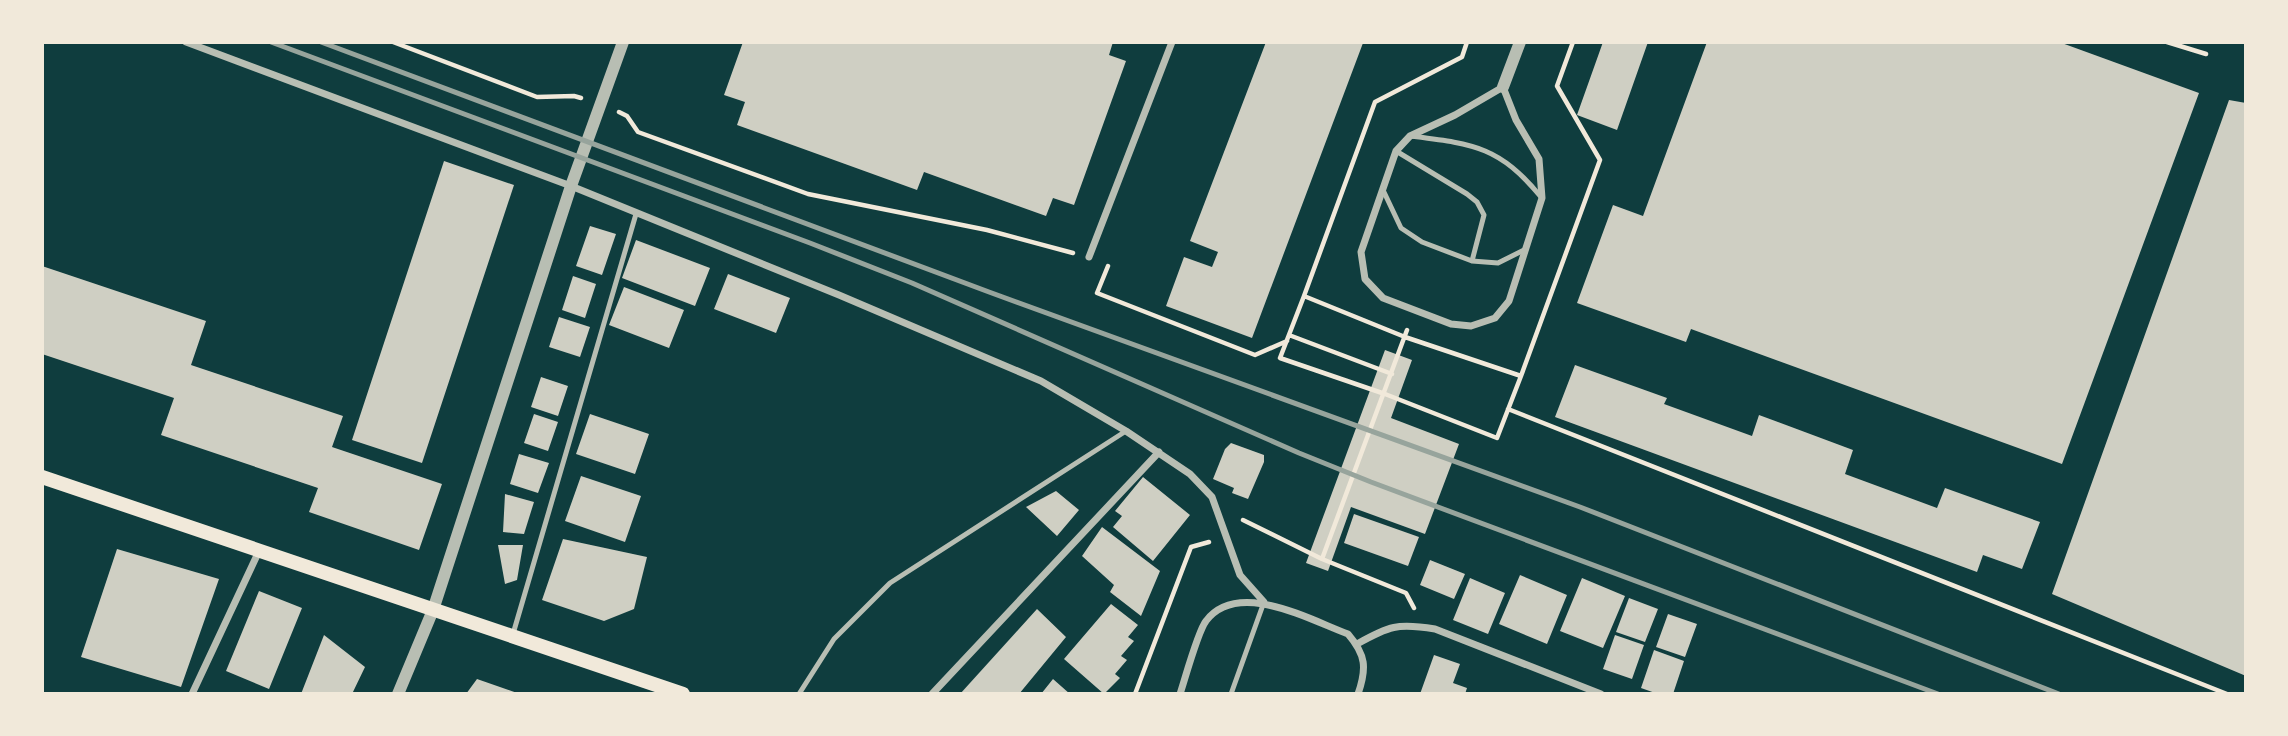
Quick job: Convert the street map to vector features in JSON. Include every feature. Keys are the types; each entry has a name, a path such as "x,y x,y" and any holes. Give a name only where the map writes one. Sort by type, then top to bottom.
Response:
{"main road":[{"path":"42,477 683,694"}],"street":[{"path":"186,42 571,186 1041,381 1126,430 1190,474 1212,497 1240,575 1264,602"},
{"path":"398,694 433,610 571,186 623,42"},
{"path":"1089,257 1172,42"},
{"path":"1503,87 1516,120 1539,159 1542,198 1509,300 1495,318 1471,326 1451,324 1382,298 1364,279 1361,252 1396,151 1410,136 1455,115 1503,87 1520,42"},
{"path":"932,694 1159,452"},
{"path":"192,694 259,551"},
{"path":"1180,694 1205,622 1224,607 1247,602 1264,602 1348,634 1357,644 1364,661 1364,677 1358,694"},
{"path":"1357,644 1387,628 1415,626 1434,629 1601,694"}],"lane":[{"path":"1410,136 1448,140 1489,151 1511,164 1542,198"},
{"path":"1396,151 1477,202 1484,215 1472,261"},
{"path":"1382,190 1401,228 1422,242 1472,261 1498,263 1526,249"},
{"path":"512,637 636,214"},
{"path":"799,694 834,639 890,583 1126,430"},
{"path":"1231,694 1264,602"}],"path":[{"path":"393,42 537,97 574,96 627,116 638,132 808,194 987,230 1089,257"},
{"path":"1467,42 1462,57 1375,102 1280,358 1385,394 1497,438 1600,160 1557,86 1573,42"},
{"path":"2167,42 2206,54"},
{"path":"1104,277 1097,293 1255,355 1288,338 1392,374"},
{"path":"1304,296 1405,337 1521,376"},
{"path":"1322,559 1407,330"},
{"path":"1508,409 2227,694"},
{"path":"1361,457 1369,460"},
{"path":"1243,520 1322,559 1406,593 1415,609"},
{"path":"1135,694 1191,547 1210,541"}],"building":[{"path":"743,42 1113,42 1109,55 1126,61 1074,205 1053,198 1046,216 924,172 917,190 737,125 745,102 724,95"},
{"path":"1266,42 1363,43 1252,338 1166,306 1184,257 1212,267 1218,252 1190,241"},
{"path":"1603,42 1648,42 1617,130 1577,115"},
{"path":"1707,42 2059,42 2199,93 2062,464 1691,329 1686,342 1577,303 1613,205 1643,216"},
{"path":"2229,100 2246,103 2246,676 2052,594"},
{"path":"444,161 514,185 422,463 352,440"},
{"path":"590,226 616,234 602,275 576,266"},
{"path":"636,240 710,268 695,306 622,278"},
{"path":"42,266 206,321 191,365 343,416 332,447 442,484 419,550 309,512 318,488 161,435 174,398 42,354"},
{"path":"728,274 790,298 776,333 714,309"},
{"path":"573,276 596,284 585,318 562,310"},
{"path":"624,287 684,310 669,348 609,325"},
{"path":"559,317 590,327 580,357 549,347"},
{"path":"1385,350 1412,360 1391,418 1459,444 1425,534 1351,507 1328,571 1306,563"},
{"path":"1575,365 1667,398 1664,404 1752,436 1759,415 1853,450 1845,474 1937,508 1945,488 2040,522 2022,569 1983,555 1977,572 1555,417"},
{"path":"541,377 568,386 558,416 531,407"},
{"path":"534,414 558,422 548,451 524,443"},
{"path":"590,414 649,434 635,474 576,454"},
{"path":"1231,443 1264,455 1264,462 1248,499 1232,493 1234,488 1213,479 1225,449"},
{"path":"519,454 549,463 538,493 510,484"},
{"path":"581,476 641,496 625,542 565,521"},
{"path":"1143,477 1190,515 1153,561 1113,527 1122,516 1115,511"},
{"path":"1056,491 1079,510 1057,536 1026,507"},
{"path":"505,494 534,502 524,534 503,532"},
{"path":"1354,514 1419,537 1408,566 1344,543"},
{"path":"1102,527 1160,571 1141,616 1110,592 1114,585 1082,556"},
{"path":"563,539 647,557 634,609 604,621 542,600"},
{"path":"498,545 523,545 517,580 505,584"},
{"path":"117,549 219,579 181,687 81,657"},
{"path":"1430,560 1465,574 1454,599 1420,585"},
{"path":"1520,575 1567,595 1547,644 1499,624"},
{"path":"1470,578 1505,593 1488,634 1453,620"},
{"path":"1582,578 1625,596 1603,648 1560,631"},
{"path":"259,591 302,608 269,689 226,671"},
{"path":"1629,598 1658,609 1645,642 1616,632"},
{"path":"1111,604 1138,625 1128,637 1134,641 1121,656 1127,660 1115,674 1120,678 1104,694 1064,659"},
{"path":"1037,609 1066,637 1019,694 960,694"},
{"path":"1668,614 1697,624 1685,657 1656,647"},
{"path":"324,635 365,667 352,694 301,694"},
{"path":"1615,635 1644,645 1632,679 1603,669"},
{"path":"1654,650 1684,661 1673,694 1658,694 1641,688"},
{"path":"1434,655 1460,664 1453,683 1467,688 1465,694 1420,694"},
{"path":"477,679 520,694 466,694"},
{"path":"1053,679 1070,694 1041,694"}],"railway":[{"path":"271,42 810,243 912,283 1371,482 1938,694"},
{"path":"321,42 989,292 1580,507 2059,694"}]}
